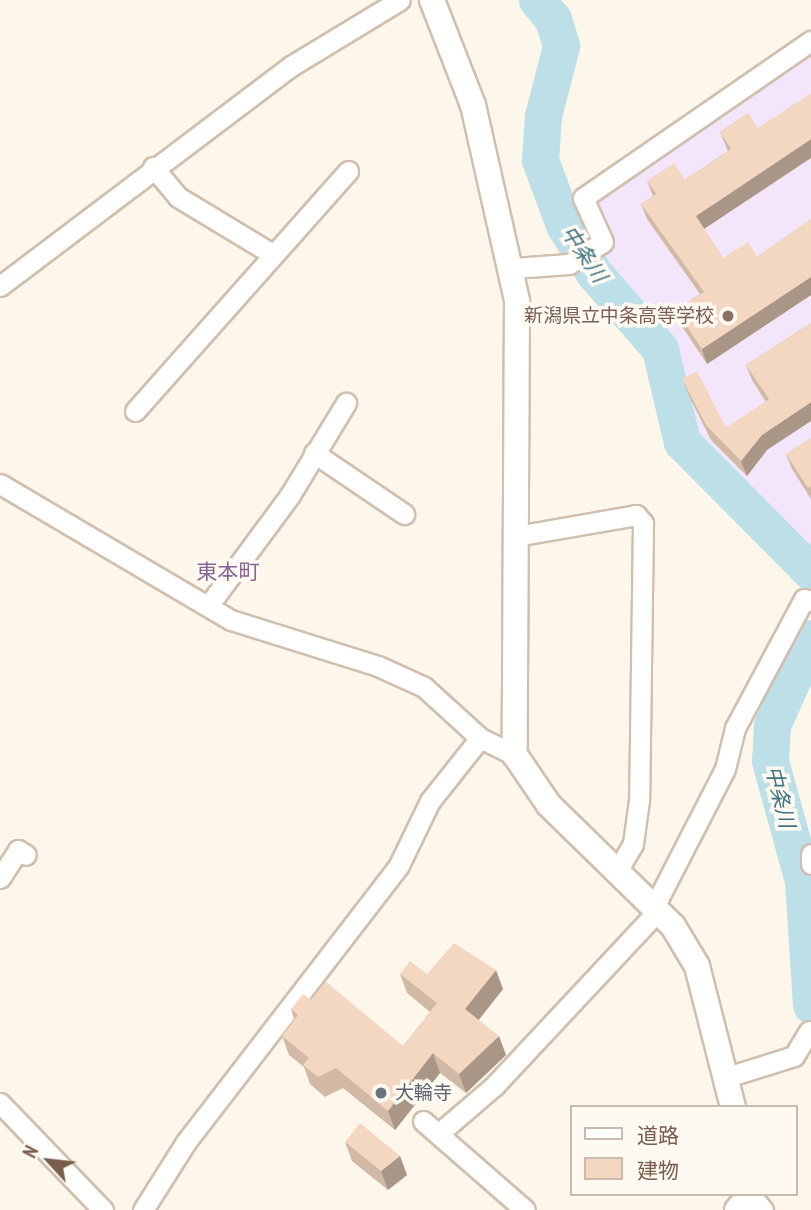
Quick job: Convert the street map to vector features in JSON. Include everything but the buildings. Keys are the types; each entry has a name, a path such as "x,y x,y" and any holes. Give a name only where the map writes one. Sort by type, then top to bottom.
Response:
{"street":[{"path":"0,286 153,167 292,66 400,0"},
{"path":"432,0 473,105 513,268 515,755"},
{"path":"513,268 569,264 603,242 583,198 811,41"},
{"path":"153,167 178,197 272,254"},
{"path":"135,411 348,171"},
{"path":"208,606 346,403"},
{"path":"314,453 404,514"},
{"path":"0,484 231,620 378,666 424,687 480,738 515,755 549,805 656,909 697,966 733,1105"},
{"path":"516,536 636,515 643,523 639,800 633,844 617,871"},
{"path":"438,1134 494,1086 656,909 724,769 735,728 804,600 811,601"},
{"path":"143,1210 186,1142 399,865 430,802 480,738"},
{"path":"0,878 18,850 26,855"},
{"path":"811,854 811,864"},
{"path":"727,1077 794,1056 809,1031"},
{"path":"0,1102 103,1210"},
{"path":"423,1121 525,1210"}],"shaded area":[{"name":"新潟県立中条高等学校","path":"811,55 811,556 689,436 661,333 627,298 576,207"}],"waterway":[{"name":"中条川","path":"537,0 553,19 561,46 543,116 540,160 564,225 594,273 660,349 682,442 811,572"},
{"name":"中条川","path":"811,638 772,725 770,761 803,881 811,1005"}],"place":[{"name":"新潟県立中条高等学校","path":"728,316"},
{"name":"大輪寺","path":"381,1093"}],"district":[{"name":"東本町","path":"228,572"}]}
